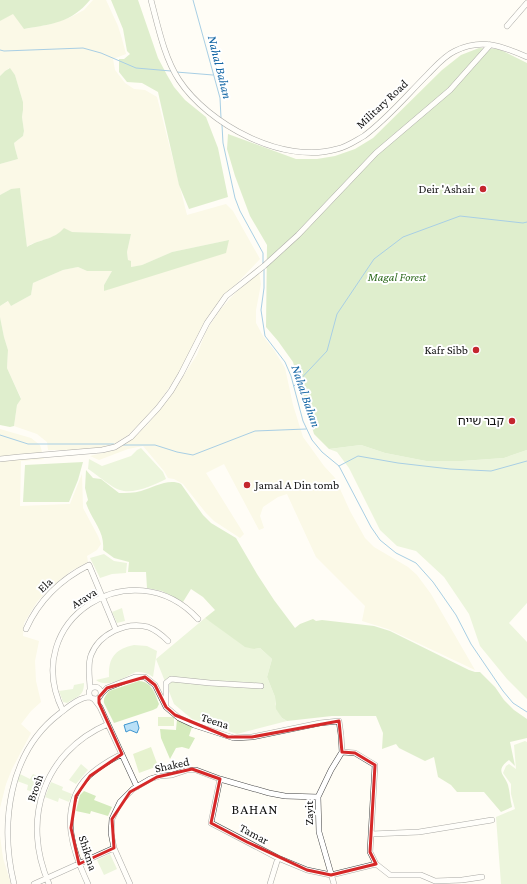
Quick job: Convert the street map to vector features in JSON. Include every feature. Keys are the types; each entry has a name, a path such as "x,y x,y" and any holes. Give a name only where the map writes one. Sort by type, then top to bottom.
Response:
{"street":[{"name":"Military Road","path":"151,0 166,52 179,79 190,94 212,114 240,133 263,143 298,152 336,150 348,145 364,135 384,119 454,51 478,45 490,45 504,47 527,57"},
{"path":"507,26 527,3"},
{"path":"0,459 102,450 115,447 131,437 145,423 171,391 207,323 226,296 264,266 298,235 376,153 450,90 490,45"},
{"name":"Ela","path":"26,629 35,612 47,596 70,576 89,565 102,597"},
{"name":"Arava","path":"63,711 56,694 52,672 54,654 64,630 72,618 82,609 102,597 136,590 166,596 179,603 198,619"},
{"path":"102,597 116,630"},
{"path":"137,787 94,695 89,675 90,660 95,648 104,637 116,630 134,626 146,627 158,632 168,641"},
{"path":"89,675 100,690 94,695"},
{"name":"Teena","path":"14,884 8,865 3,838 4,811 9,788 18,764 34,739 50,721 83,698 94,695 107,688 135,678 145,677 155,685 166,706 175,715 189,723 234,738 252,737 320,723 339,721 342,752"},
{"path":"166,706 166,683 171,679 261,686"},
{"name":"Teena","path":"94,695 93,687 107,688"},
{"name":"Brosh","path":"49,884 40,858 38,838 38,813 42,793 54,768 70,747 92,732 108,724"},
{"path":"342,752 355,754 375,765 370,852 376,864 390,875 421,875 435,881 462,880 482,877"},
{"name":"Zayit","path":"334,884 319,832 318,797 331,770 342,752"},
{"name":"Shikma","path":"88,884 73,846 71,833 72,808 82,785 90,776 101,766 122,754"},
{"name":"Shaked","path":"130,884 114,848 111,833 113,817 123,798 137,787 156,777 172,775 192,769 278,794 318,797"},
{"name":"Tamar","path":"220,778 211,823 278,858 307,870 331,875"},
{"path":"371,834 419,832 492,820"},
{"path":"34,884 114,848"},
{"path":"270,884 278,858"},
{"path":"331,875 376,864"}],"highlighted area":[{"path":"145,677 155,685 166,707 175,715 228,737 252,737 339,721 342,752 355,753 375,765 370,852 376,864 331,875 307,870 247,842 211,823 220,779 192,769 157,777 130,792 112,819 114,848 79,864 71,828 76,796 90,776 122,754 99,703 99,697 107,688"}],"shaded area":[{"path":"93,0 106,0 118,26 126,54 113,59 115,70 125,83 134,89 145,90 157,97 187,215 226,204 233,211 260,259 220,301 177,376 157,405 127,436 112,445 89,450 48,450 47,442 37,434 14,426 17,405 21,398 7,368 8,350 0,317 0,306 9,301 11,306 31,295 33,283 63,270 78,267 87,271 112,271 104,285 104,291 229,240 172,252 142,265 131,267 127,252 131,234 61,232 27,247 20,189 11,189 0,195 0,164 18,159 14,143 23,136 24,131 22,117 23,102 15,75 9,68 0,76 0,21 13,13 25,29 51,24 71,17 84,10"},
{"path":"259,272 261,284 256,310 256,323 285,368 293,405 303,437 324,466 335,478 350,511 365,538 374,547 408,567 417,575 431,594 475,670 388,629 362,621 365,606 316,557 287,494 278,497 263,507 260,516 264,528 259,530 224,464 206,473 244,534 240,538 214,521 183,484 174,479 168,478 143,446 128,449 99,460 90,456 115,450 131,440 148,424 171,395 197,355 206,331 220,310 236,292"},
{"path":"0,429 31,438 40,445 44,459 21,461 20,506 70,504 82,474 83,508 101,544 97,550 87,556 88,562 71,571 50,588 37,602 24,623 23,636 39,641 35,661 36,681 41,702 31,711 21,724 31,733 12,769 6,784 0,808"},
{"path":"0,836 3,858 11,884 0,884"}],"green space":[{"path":"0,0 90,0 76,14 68,18 52,24 24,29 13,14 0,21"},
{"path":"111,0 138,0 158,58 167,75 174,87 185,100 206,117 218,148 228,197 189,209 179,185 158,92 142,83 127,82 119,72 119,59 124,59 130,54 127,51 123,29"},
{"name":"Magal Forest","path":"479,48 499,49 527,63 527,450 504,458 462,461 426,461 385,453 361,445 329,449 314,434 293,362 266,327 267,245 250,216 235,176 227,149 228,134 296,159 317,159 335,156 355,149 373,138 442,70 461,55"},
{"path":"10,68 15,75 23,102 22,117 24,131 23,136 14,143 18,159 0,164 0,76"},
{"path":"20,188 27,247 56,235 64,228 72,232 131,234 127,252 128,260 131,261 131,267 142,265 172,252 229,240 226,253 104,291 104,285 112,271 87,271 78,267 63,270 33,283 31,295 11,306 8,301 0,306 0,195 11,189"},
{"path":"0,317 8,350 7,368 21,399 17,405 14,426 10,427 0,425"},
{"path":"361,445 385,453 426,461 462,461 504,458 527,450 527,603 509,623 527,642 527,699 507,679 480,646 469,614 444,577 416,551 397,546 380,530 349,468 337,452 329,449"},
{"path":"141,448 163,472 166,479 143,489 125,491 113,486 88,469 89,459 102,466 131,456"},
{"path":"83,462 78,480 69,502 23,502 25,465"},
{"path":"86,470 93,478 101,479 119,493 138,492 171,482 181,484 203,515 211,523 236,538 274,600 295,628 300,624 313,619 316,621 322,620 374,626 390,631 469,670 480,672 514,710 527,719 527,738 510,742 515,766 509,760 501,770 508,785 512,807 501,812 484,792 457,792 451,785 438,777 434,757 425,761 399,748 396,744 382,749 383,733 376,716 332,716 287,721 282,718 276,709 275,697 267,677 272,659 260,648 254,649 245,647 205,618 215,610 203,597 191,589 183,602 162,591 147,588 146,572 128,572 129,562 114,558 103,550 102,537 86,503 88,500 85,488"},
{"path":"104,554 114,561 127,563 126,573 112,574 100,578 90,558"},
{"path":"122,608 125,621 117,623 112,612"},
{"path":"205,618 254,649 260,648 272,659 267,677 275,697 275,704 282,718 287,721 237,734 192,719 174,704 156,659"},
{"path":"134,645 147,646 157,651 153,677 145,673 136,672 111,683 96,680 109,677 110,664 114,655 122,649"},
{"path":"139,681 147,683 152,689 159,704 157,708 114,723 104,703 105,697 109,691"},
{"path":"84,683 83,691 80,695 67,703 63,702 59,691 73,689 74,685"},
{"path":"158,717 174,717 174,726 158,726"},
{"path":"177,719 192,727 189,736 195,738 189,749 182,747 176,748 170,759 161,738 160,729 176,730"},
{"path":"525,741 527,742 527,884 501,884 496,817 515,809 511,794 511,784 503,773 506,766 509,764 516,769 514,745"},
{"path":"151,747 158,766 139,773 133,754"},
{"path":"81,764 88,770 76,784 69,780"},
{"path":"20,774 30,779 33,774 43,779 37,793 27,790 28,785 17,781"},
{"path":"51,782 63,787 62,790 72,794 69,802 59,798 58,802 45,797"},
{"path":"84,791 96,796 94,800 112,807 108,816 91,811 90,814 76,811 80,795"},
{"path":"110,854 117,869 104,875 97,860"}],"water":[{"path":"137,721 139,728 137,733 130,730 126,732 124,725"}],"waterway":[{"name":"Nahal Bahan","path":"193,0 220,98 221,118"},
{"path":"0,50 83,48 101,53 136,68 171,71"},
{"path":"176,72 213,75"},
{"name":"Nahal Bahan","path":"222,125 223,143 235,198 240,211 263,253 263,263"},
{"path":"294,386 327,351 337,314 374,259 403,237 460,216 523,223 527,222"},
{"name":"Nahal Bahan","path":"264,269 264,288 261,310 265,336 285,362 291,376 303,421 312,440 322,452 339,466 371,527 380,540 396,553 416,563 433,582 456,615 471,644 503,691 513,703 527,712"},
{"path":"123,445 155,445 193,455 255,431 306,429"},
{"path":"0,435 28,444 114,444"},
{"path":"339,466 358,456 398,463 450,469 491,471 527,461"}],"place":[{"name":"Deir 'Ashair","path":"483,189"},
{"name":"Kafr Sibb","path":"476,350"},
{"name":"קבר שייח","path":"512,421"},
{"name":"Jamal A Din tomb","path":"247,485"}],"district":[{"name":"BAHAN","path":"255,809"}]}
